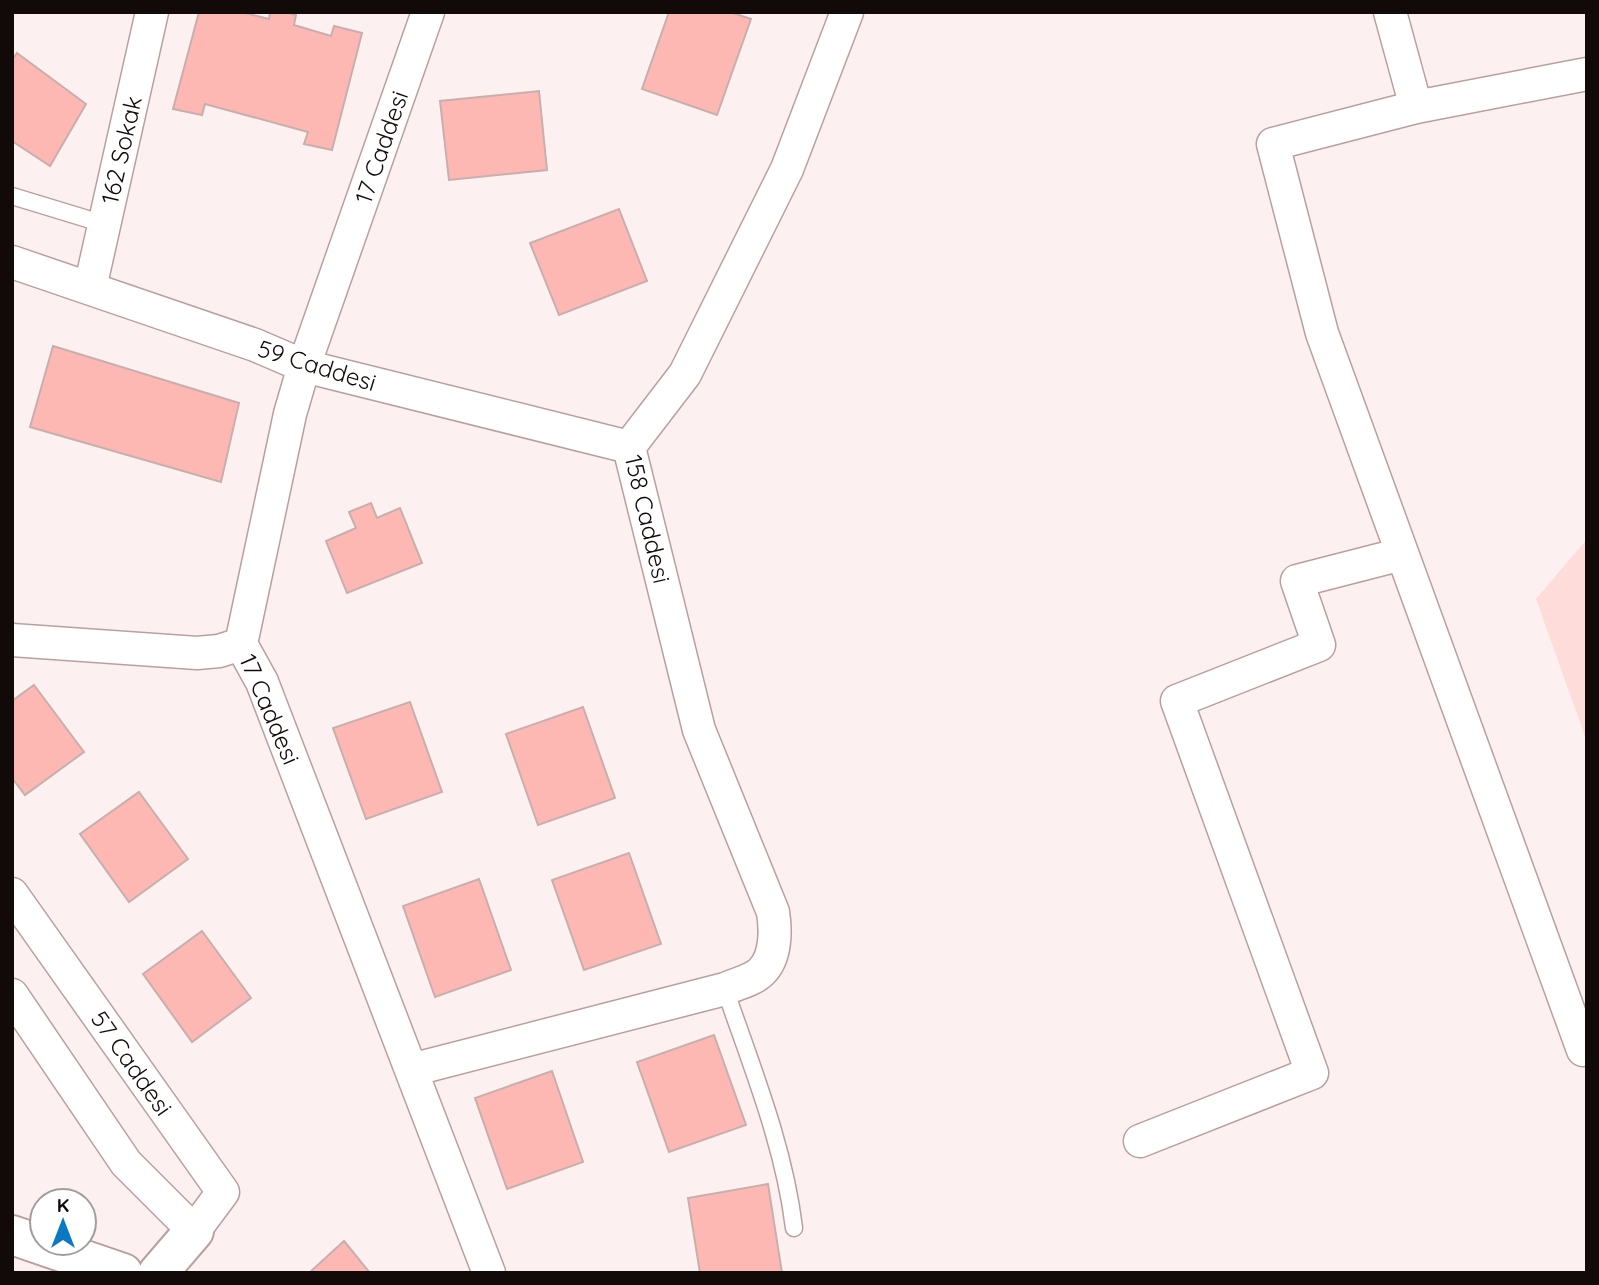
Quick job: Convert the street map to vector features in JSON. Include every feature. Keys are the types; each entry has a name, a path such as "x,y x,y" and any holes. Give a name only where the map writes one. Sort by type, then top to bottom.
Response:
{"street":[{"name":"162 Sokak","path":"90,288 152,12"},
{"name":"17 Caddesi","path":"428,12 304,366 290,414 241,644 262,682 489,1273"},
{"name":"158 Caddesi","path":"725,989 761,972 768,961 774,944 773,912 699,730 629,447 685,374 787,169 847,12"},
{"path":"1390,12 1416,107"},
{"path":"1583,1051 1322,333 1273,144 1416,107 1587,74"},
{"name":"59 Caddesi","path":"12,262 255,345 304,366 629,447"},
{"path":"1140,1141 1312,1073 1177,701 1319,645 1297,581 1402,554"},
{"path":"12,640 197,653 219,651 241,644"},
{"name":"57 Caddesi","path":"12,894 223,1192 158,1273"},
{"path":"411,1069 725,989"},
{"path":"12,995 126,1163 194,1231"},
{"path":"12,1236 123,1273"}],"lane":[{"path":"12,195 104,223"},
{"path":"725,989 778,1142 791,1199 794,1228"}],"shaded area":[{"path":"1587,539 1587,742 1536,599"}],"building":[{"path":"199,12 241,12 269,19 270,12 285,12 296,15 294,25 331,36 334,26 362,33 332,150 304,144 308,132 205,104 202,115 173,109"},
{"path":"669,12 730,12 751,19 717,115 642,89"},
{"path":"17,53 86,104 50,166 12,141 12,60"},
{"path":"539,91 547,170 449,180 440,101"},
{"path":"619,209 647,281 559,315 530,243"},
{"path":"53,346 239,403 221,482 30,427"},
{"path":"371,503 377,518 400,508 422,563 347,593 326,541 356,528 349,512"},
{"path":"34,685 84,752 25,795 12,778 12,701"},
{"path":"410,702 442,792 366,819 333,728"},
{"path":"583,707 615,798 538,825 506,734"},
{"path":"139,792 188,859 129,902 80,834"},
{"path":"629,853 661,944 584,970 552,880"},
{"path":"479,879 511,970 435,997 403,906"},
{"path":"202,931 251,998 192,1042 143,974"},
{"path":"714,1035 746,1125 669,1152 637,1062"},
{"path":"552,1071 583,1162 507,1189 475,1098"},
{"path":"768,1184 782,1273 700,1273 688,1198"},
{"path":"344,1241 370,1273 309,1273"}]}
